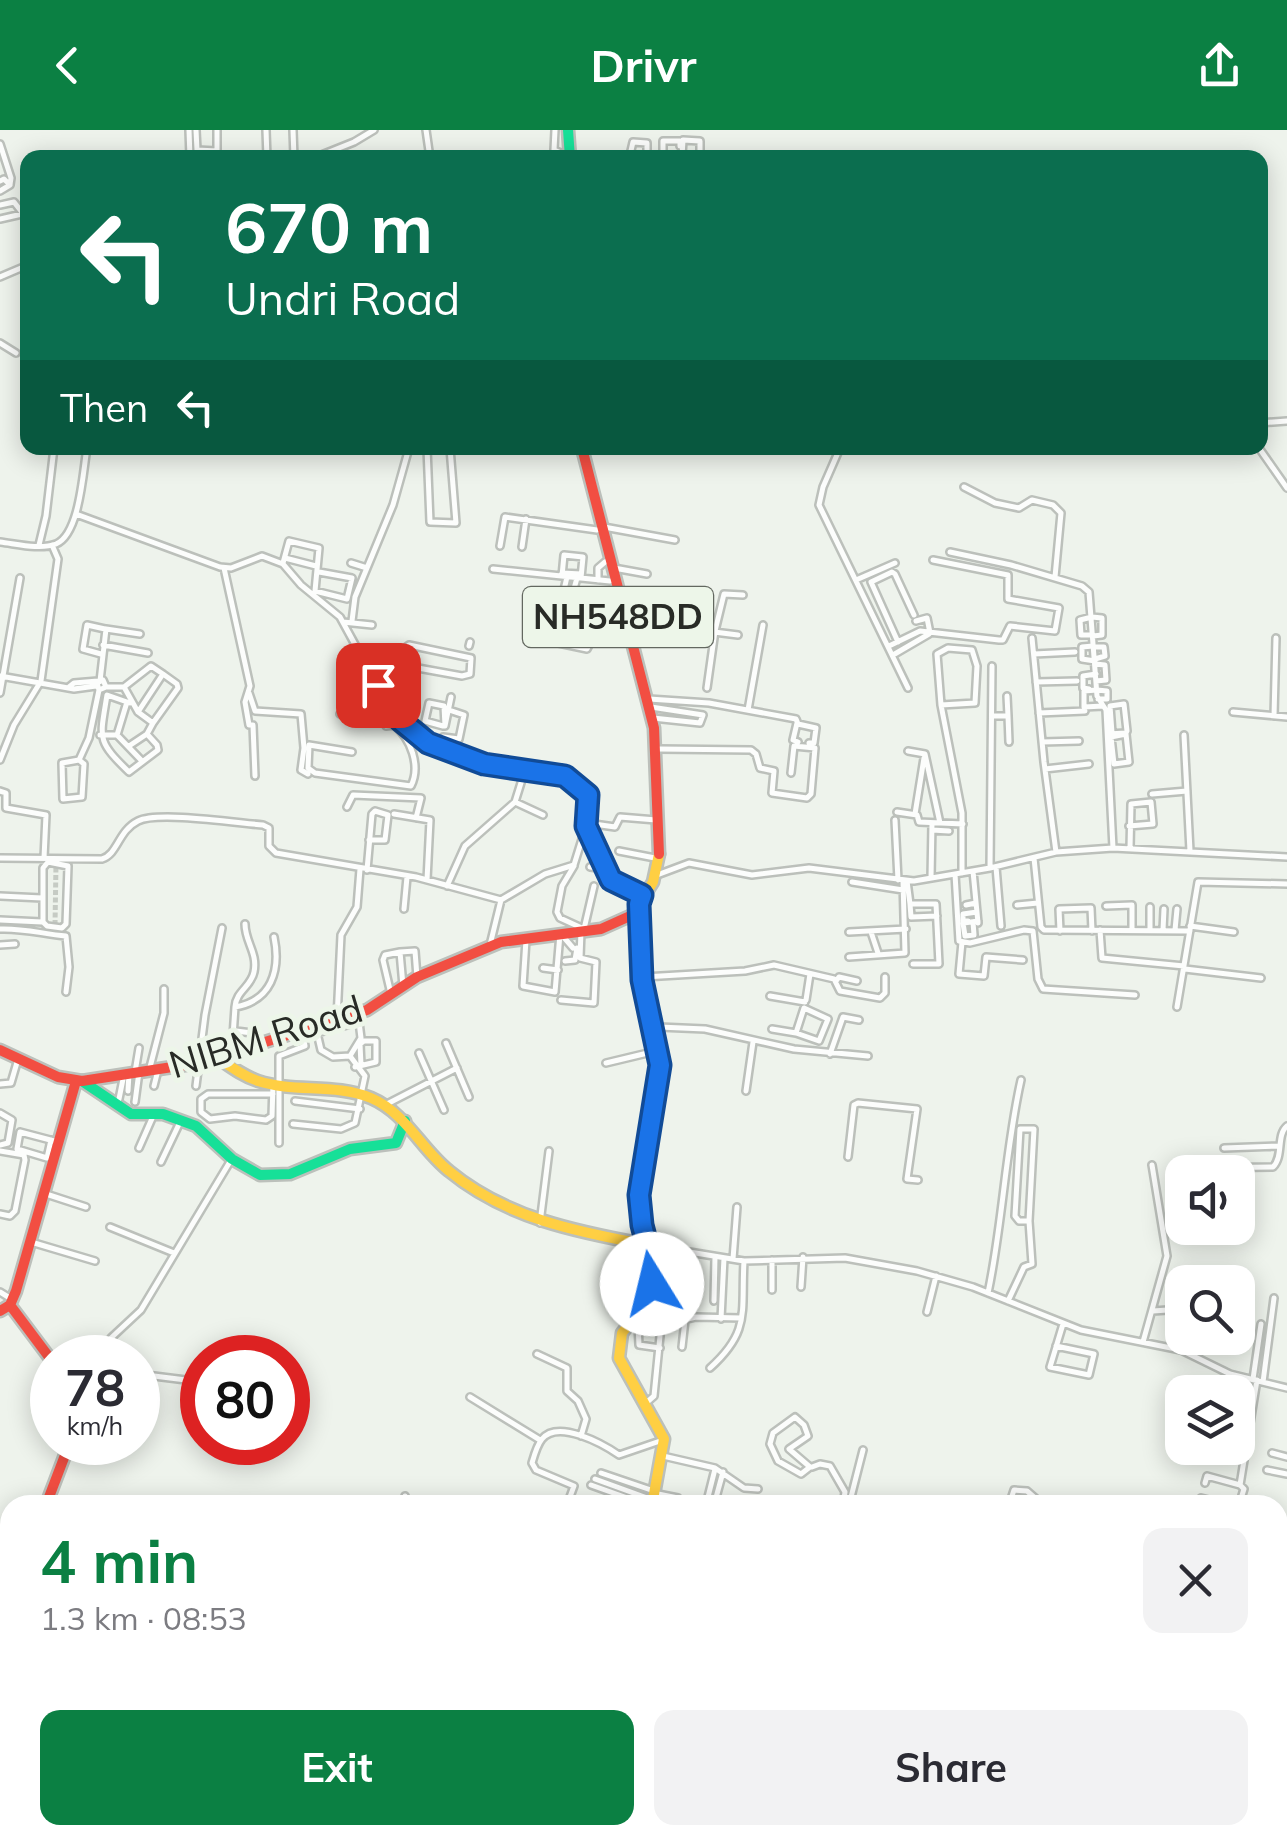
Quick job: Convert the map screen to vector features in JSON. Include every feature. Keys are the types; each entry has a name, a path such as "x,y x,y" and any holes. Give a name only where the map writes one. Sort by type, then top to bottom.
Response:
{"main road":[{"name":"NH548DD","path":"581,455 649,708 656,749 656,867"},
{"name":"NH548DD","path":"608,565 604,580 614,600 650,736 656,820"},
{"path":"656,867 642,895 639,912 644,977 661,1051"},
{"name":"NIBM Road","path":"79,1081 232,1054 363,1011 416,978 490,945 613,925 639,912"},
{"path":"644,977 659,1026 661,1051 641,1198 654,1274 642,1308 620,1340 620,1358 662,1435 663,1456 655,1495"},
{"path":"0,1050 58,1076 79,1081 130,1114 155,1112 202,1129 232,1159 256,1174 286,1174 350,1149 396,1143 405,1121"},
{"path":"218,1058 248,1080 275,1088 362,1094 385,1105 405,1121 452,1174 521,1216 649,1245"},
{"path":"32,1335 12,1309 54,1141 79,1081"},
{"path":"50,1495 61,1465"}],"street":[{"path":"331,150 374,130"},
{"path":"681,150 682,140 700,141 698,150"},
{"path":"665,150 662,141 680,141 681,150"},
{"path":"0,144 10,186"},
{"path":"0,181 10,186"},
{"path":"0,191 10,186"},
{"path":"0,343 16,352"},
{"path":"39,546 53,455"},
{"path":"0,542 39,546 65,538 76,514 86,455"},
{"path":"352,621 355,597 394,505 407,455"},
{"path":"427,455 430,522 456,524 451,455"},
{"path":"837,455 819,505 908,688"},
{"path":"1265,455 1287,488"},
{"path":"964,488 995,503 1019,508 1032,500 1054,504 1061,513 1055,577"},
{"path":"76,514 224,568 262,556 284,562 317,569 352,578 348,599 315,591 317,569 319,548 289,541 284,562 300,585 343,622 412,748 412,786 315,773 308,768 309,745 352,752"},
{"path":"500,546 504,517 675,540"},
{"path":"522,548 526,520"},
{"path":"0,760 14,725 41,682 58,558 52,545"},
{"path":"950,552 1087,588 1092,617"},
{"path":"564,555 583,557 579,578 572,596 564,594 564,555"},
{"path":"889,646 920,631 1003,640 1010,626 1053,632 1059,609 1008,598 1008,575 933,560"},
{"path":"351,563 366,568"},
{"path":"856,580 895,563"},
{"path":"608,565 648,574"},
{"path":"224,568 255,711 301,714 301,770 308,774"},
{"path":"493,569 604,580"},
{"path":"898,642 871,582 895,574 924,639"},
{"path":"0,693 20,578"},
{"path":"707,688 724,594 744,595"},
{"path":"330,608 334,596"},
{"path":"555,601 551,625 590,625 588,648 530,637 536,601 614,600"},
{"path":"914,619 927,618 930,633"},
{"path":"1080,618 1102,618 1102,635 1093,635 1081,634 1080,618"},
{"path":"624,621 738,635"},
{"path":"343,622 372,625"},
{"path":"102,654 83,650 87,625 140,634"},
{"path":"748,710 763,625"},
{"path":"79,760 89,738 100,685 106,629"},
{"path":"893,655 930,633"},
{"path":"1093,635 1096,685"},
{"path":"1032,638 1056,852"},
{"path":"1274,716 1276,638"},
{"path":"372,675 402,669 462,676 470,674 471,658 409,644 402,669"},
{"path":"103,645 148,653"},
{"path":"1094,646 1081,648 1083,660 1105,664 1106,680 1084,691 1084,706 1104,706"},
{"path":"941,705 976,703 978,666 972,650 948,648 937,654 941,705 954,759 962,824 957,935 962,942 957,970 960,974 984,976 986,957 1024,960"},
{"path":"1034,654 1075,652"},
{"path":"2,676 74,689 124,687 150,666 178,688 147,734 130,746"},
{"path":"992,666 993,868 1001,926"},
{"path":"138,712 163,674"},
{"path":"1036,682 1078,681"},
{"path":"1096,685 1107,691 1107,698 1098,700 1104,706 1110,734"},
{"path":"124,687 130,703 153,723"},
{"path":"249,690 245,702 248,725 253,725 255,776"},
{"path":"340,714 374,694 395,720 440,749 466,759 568,777 588,795 586,824 556,912 582,930"},
{"path":"130,703 107,695 100,735 104,744 129,772 159,748 147,734"},
{"path":"1007,696 1010,742"},
{"path":"444,726 451,697"},
{"path":"649,708 685,700 796,720 816,728 814,744 793,740 797,723"},
{"path":"117,734 130,703"},
{"path":"440,749 443,737 444,726 445,707 429,703 426,723 444,726"},
{"path":"1110,734 1127,732 1124,704 1109,707 1113,848"},
{"path":"649,708 703,716 700,722 649,708"},
{"path":"443,737 459,739 464,715 448,710"},
{"path":"1039,713 1085,710"},
{"path":"1233,712 1287,716"},
{"path":"992,716 1008,716"},
{"path":"100,735 117,734 142,760"},
{"path":"1184,734 1190,851"},
{"path":"1127,735 1129,763 1114,764 1110,751 1112,736 1127,735"},
{"path":"1042,742 1079,741"},
{"path":"656,749 751,750 760,768 774,771 772,793 807,798 811,794 815,748 794,746 791,773"},
{"path":"908,751 925,754"},
{"path":"925,754 915,814 919,822 949,831"},
{"path":"925,754 934,826 931,878"},
{"path":"79,760 84,764 82,797 64,800 62,764 79,760"},
{"path":"1044,769 1089,764"},
{"path":"447,886 466,846 515,802 525,770"},
{"path":"0,791 6,793 4,804 8,809 46,815 44,858"},
{"path":"1152,794 1187,791"},
{"path":"348,807 353,794 421,798 416,818"},
{"path":"515,802 543,815"},
{"path":"1129,826 1154,824 1151,802 1130,804 1129,826 1130,848"},
{"path":"337,1019 342,935 357,907 373,812 386,813 385,840 369,840"},
{"path":"898,812 915,814"},
{"path":"394,814 430,820 427,880"},
{"path":"586,824 615,827 620,817 625,816 656,820"},
{"path":"0,858 106,858 125,829 151,817 266,825 272,852 427,880 501,900 540,877 574,865"},
{"path":"848,957 903,954 906,929 895,820"},
{"path":"586,824 617,886 642,895"},
{"path":"934,826 962,824"},
{"path":"620,852 656,867 696,863 752,875 809,868 903,880 993,868 1056,852 1113,848 1287,857"},
{"path":"1034,858 1042,929 1190,928 1234,932"},
{"path":"0,920 50,925 64,927 68,866 44,866 43,898 50,925 46,935"},
{"path":"590,867 606,870"},
{"path":"973,871 977,919"},
{"path":"404,909 407,876"},
{"path":"903,880 911,917 937,916"},
{"path":"1178,1007 1200,880 1287,884"},
{"path":"852,882 903,890"},
{"path":"565,960 575,960 594,886"},
{"path":"0,899 43,898"},
{"path":"490,945 501,900"},
{"path":"966,905 976,903"},
{"path":"910,904 936,904 937,916 939,964 914,964"},
{"path":"1017,906 1038,904"},
{"path":"1106,906 1132,905 1132,930"},
{"path":"1150,907 1150,930"},
{"path":"1060,931 1059,909 1091,908 1092,930"},
{"path":"1163,930 1164,909"},
{"path":"1175,930 1177,909"},
{"path":"232,1054 237,996 254,973 255,957 246,939 245,924"},
{"path":"0,931 26,928 67,938 66,992"},
{"path":"196,1086 222,928"},
{"path":"849,932 906,929"},
{"path":"1100,930 1102,958 1261,978"},
{"path":"871,931 878,953"},
{"path":"962,942 1032,932 1043,989 1135,995"},
{"path":"561,934 577,948 580,958 596,962 594,1003 561,1000"},
{"path":"527,937 524,986 556,992 561,934"},
{"path":"236,1007 256,1002 270,990 276,953 274,937"},
{"path":"0,945 15,944"},
{"path":"400,952 402,986"},
{"path":"391,994 383,958 416,952 416,978"},
{"path":"644,977 745,971 774,965 836,981"},
{"path":"543,968 558,970"},
{"path":"796,1033 810,974"},
{"path":"836,981 839,977 857,982"},
{"path":"836,981 840,991 880,998 885,995 885,977"},
{"path":"128,1091 164,1012 164,989"},
{"path":"770,996 805,1005 825,1016 828,1022 818,1041 772,1029"},
{"path":"363,1011 363,1028"},
{"path":"830,1054 843,1017 858,1020"},
{"path":"359,1022 361,1038 350,1056 332,1057 321,1050 317,1032 359,1022"},
{"path":"659,1026 705,1029 753,1042 868,1056"},
{"path":"275,1088 208,1094 201,1099 201,1112 210,1120 235,1116 266,1120 272,1116 279,1056 305,1046 302,1030"},
{"path":"236,1031 252,1033"},
{"path":"376,1041 376,1062 358,1066 360,1044 376,1041"},
{"path":"746,1091 753,1042"},
{"path":"446,1043 469,1096"},
{"path":"135,1102 139,1048"},
{"path":"606,1063 661,1051"},
{"path":"419,1053 444,1110"},
{"path":"294,1124 347,1128 355,1123 365,1076 350,1056"},
{"path":"0,1084 12,1083 18,1059"},
{"path":"385,1105 457,1068"},
{"path":"139,1072 154,1086"},
{"path":"119,1100 139,1072"},
{"path":"988,1293 1021,1080"},
{"path":"275,1088 279,1143"},
{"path":"295,1101 360,1110"},
{"path":"848,1158 854,1105 917,1109 907,1179 918,1177"},
{"path":"140,1148 155,1112"},
{"path":"0,1113 12,1120 8,1143 0,1150"},
{"path":"161,1162 181,1119"},
{"path":"1255,1168 1269,1168 1277,1163 1282,1130 1287,1126"},
{"path":"1008,1301 1024,1267 1032,1264 1029,1222 1034,1129 1020,1129 1016,1219 1029,1222"},
{"path":"20,1132 54,1141 46,1158 17,1149 20,1132"},
{"path":"1224,1148 1280,1146"},
{"path":"0,1150 24,1155 25,1160 15,1210 10,1216 0,1214"},
{"path":"540,1223 548,1152"},
{"path":"114,1335 141,1310 232,1159"},
{"path":"1018,1162 1032,1162"},
{"path":"1142,1342 1167,1252 1152,1165"},
{"path":"1017,1191 1031,1192"},
{"path":"43,1193 86,1207"},
{"path":"733,1260 737,1207"},
{"path":"110,1226 174,1252"},
{"path":"30,1242 95,1262"},
{"path":"649,1245 744,1261 845,1258 936,1276 1089,1333 1187,1352 1230,1374 1287,1388"},
{"path":"692,1254 694,1308"},
{"path":"714,1300 715,1257"},
{"path":"720,1319 724,1258"},
{"path":"801,1286 803,1258"},
{"path":"772,1260 772,1290"},
{"path":"710,1368 733,1346 741,1318 744,1261"},
{"path":"927,1312 936,1276"},
{"path":"0,1292 12,1309"},
{"path":"646,1403 654,1396 666,1298"},
{"path":"1240,1485 1274,1298"},
{"path":"1152,1311 1165,1310"},
{"path":"660,1348 640,1345 632,1325 696,1317 741,1318"},
{"path":"682,1346 685,1320"},
{"path":"1056,1346 1094,1354 1089,1376 1050,1367 1056,1346 1064,1324"},
{"path":"1258,1380 1261,1324"},
{"path":"538,1354 567,1368 567,1390 586,1418 581,1436"},
{"path":"470,1398 540,1440"},
{"path":"810,1467 789,1450 808,1436 795,1417 773,1433 771,1452 786,1468 801,1474 820,1464 830,1466 845,1495"},
{"path":"570,1495 574,1486 536,1470 532,1463 540,1440 549,1434 560,1432 602,1442 619,1454 662,1435"},
{"path":"849,1495 863,1450"},
{"path":"1272,1453 1287,1457"},
{"path":"663,1456 715,1468 744,1488 758,1488"},
{"path":"708,1495 715,1468"},
{"path":"1267,1470 1287,1474"},
{"path":"717,1495 724,1472"},
{"path":"1205,1483 1207,1476 1240,1485 1244,1489 1242,1495"},
{"path":"596,1479 638,1495"}],"tunnel":[{"path":"55,925 56,864"}],"traffic: fast":[{"path":"568,130 569,150"},
{"path":"82,1081 131,1114 163,1114 196,1126 232,1159 260,1175 290,1174 350,1149 396,1143 405,1121"}],"traffic: slow":[{"path":"654,1495 664,1439 619,1358 622,1333 642,1308 654,1274 639,1203 660,1059 642,981 639,904 653,882 659,854"},
{"path":"218,1058 242,1074 272,1085 343,1091 371,1098 404,1122 449,1171 494,1201 543,1221 648,1245"}],"traffic: jam":[{"path":"584,455 654,728 659,854"},
{"path":"0,1050 58,1077 82,1081 198,1063 367,1010 417,977 501,942 601,929 639,912"},
{"path":"0,1311 10,1305 16,1291 76,1081"},
{"path":"10,1305 32,1335"},
{"path":"50,1495 61,1465"}],"route":[{"path":"378,685 400,720 440,749 484,764 568,777 588,795 586,826 611,880 642,895 642,980 660,1059 639,1195 654,1274 652,1284"}]}
